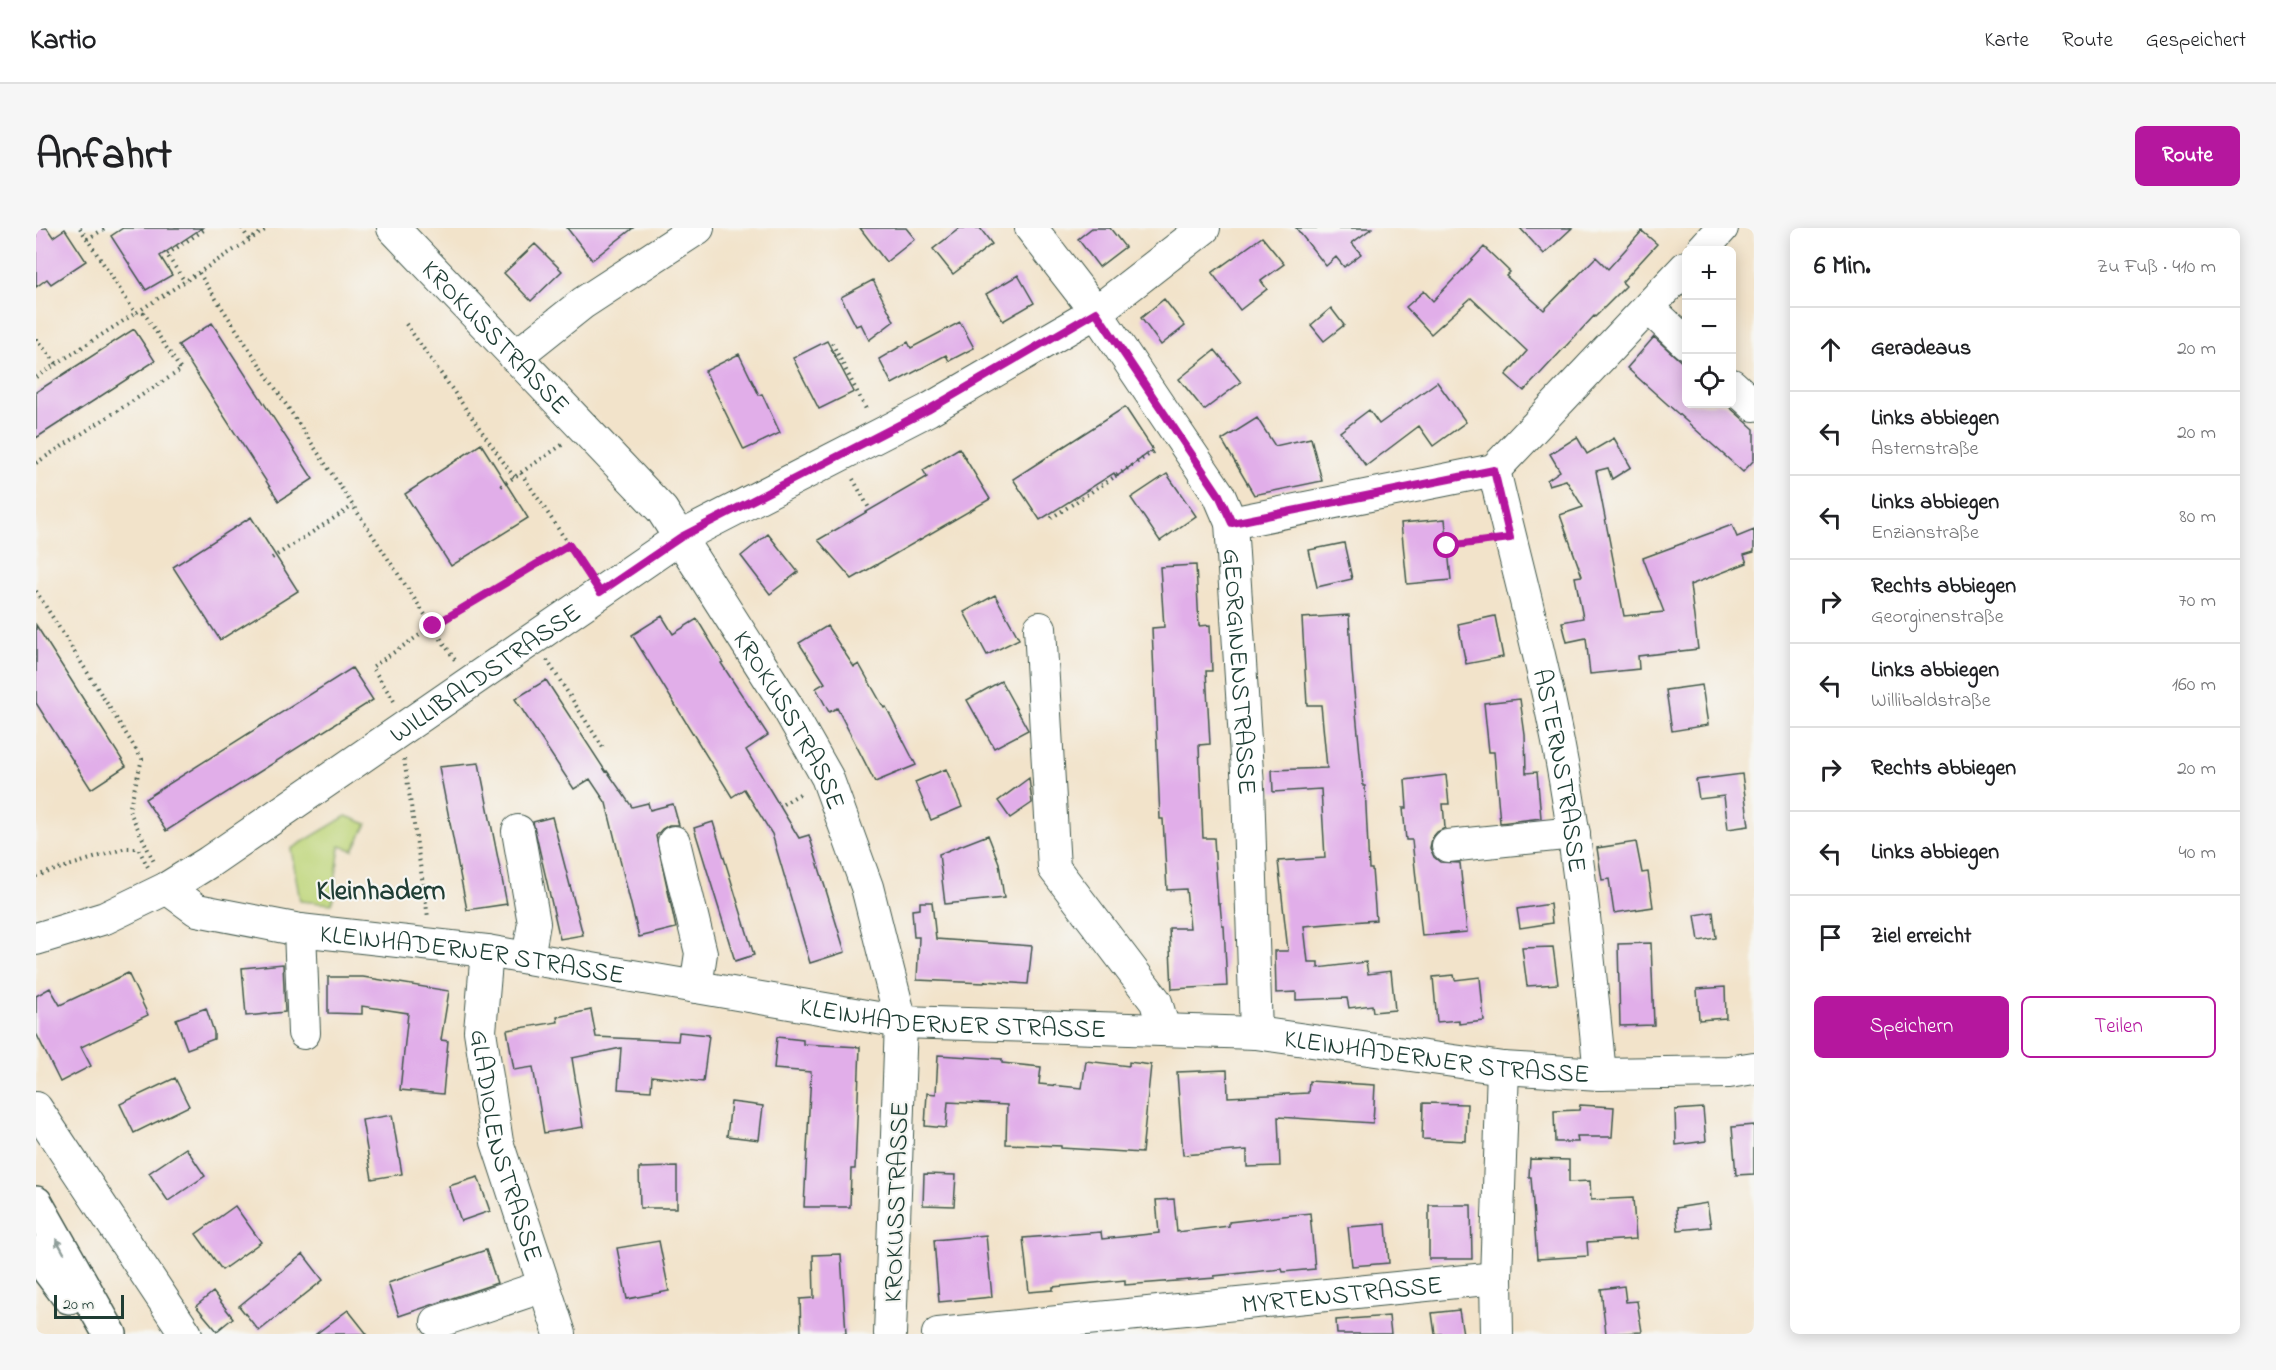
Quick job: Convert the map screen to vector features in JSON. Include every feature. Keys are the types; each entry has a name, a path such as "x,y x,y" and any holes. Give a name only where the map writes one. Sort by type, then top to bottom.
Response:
{"highway":[{"path":"36,1203 110,1334"},
{"path":"36,1253 98,1334"}],"street":[{"name":"KROKUSSTRASSE","path":"393,228 662,510 786,703 827,777 867,887 901,1022 890,1334"},
{"path":"515,357 583,303 698,228"},
{"name":"GEORGINENSTRASSE","path":"1031,228 1096,312 1219,495 1232,523 1248,787 1256,1033"},
{"name":"WILLIBALDSTRASSE","path":"36,939 105,918 158,879 209,862 681,537 928,410 1096,312 1204,228"},
{"path":"1705,246 1722,228"},
{"path":"1232,523 1494,470 1682,271"},
{"path":"1648,308 1682,339"},
{"path":"1736,389 1754,405"},
{"name":"ASTERNSTRASSE","path":"1494,470 1553,714 1574,833 1600,1074"},
{"path":"1040,628 1054,868 1156,1002 1164,1030"},
{"path":"518,831 534,923 528,958"},
{"path":"1448,846 1574,833"},
{"path":"675,842 701,952 696,987"},
{"name":"KLEINHADERNER STRASSE","path":"158,879 196,910 300,930 487,951 901,1022 1256,1033 1503,1068 1600,1074 1729,1072 1754,1068"},
{"path":"300,930 304,1033"},
{"name":"GLADIOLENSTRASSE","path":"487,951 480,1031 497,1142 560,1334"},
{"path":"1497,1334 1496,1278 1503,1068"},
{"path":"36,1108 186,1334"},
{"name":"MYRTENSTRASSE","path":"938,1334 1496,1278"},
{"path":"437,1322 544,1286"}],"path":[{"path":"80,228 136,314"},
{"path":"87,239 106,228"},
{"path":"185,282 166,253 207,228"},
{"path":"242,228 249,240"},
{"path":"36,377 268,228"},
{"path":"199,273 470,682"},
{"path":"36,463 181,370 142,310"},
{"path":"406,324 514,477"},
{"path":"36,339 57,364"},
{"path":"832,343 880,435"},
{"path":"501,486 585,429"},
{"path":"1051,518 1179,435"},
{"path":"840,455 870,510"},
{"path":"521,473 600,592"},
{"path":"272,558 353,506"},
{"path":"1447,546 1510,538"},
{"path":"432,945 404,728 372,667 433,626 569,545"},
{"path":"36,591 142,759 129,810 158,879"},
{"path":"533,639 605,751"},
{"path":"36,876 126,848 138,848 158,879"}],"green space":[{"path":"346,816 367,824 353,850 340,846 332,904 300,901 291,849"}],"building":[{"path":"36,228 47,228 53,237 65,229 86,261 51,284 47,279 36,287"},
{"path":"123,228 202,228 160,256 172,275 146,290 111,236"},
{"path":"567,228 633,228 592,260"},
{"path":"860,228 906,228 915,239 886,262"},
{"path":"960,228 980,228 992,244 953,274 933,249"},
{"path":"1092,228 1110,228 1125,247 1099,267 1078,239"},
{"path":"1296,228 1372,228 1352,243 1361,254 1344,267 1336,257 1326,266"},
{"path":"1520,228 1572,228 1544,254"},
{"path":"1642,231 1657,244 1622,282 1626,286 1594,316 1524,391 1506,375 1527,351 1471,298 1431,334 1406,307 1424,291 1433,301 1484,247 1510,272 1506,276 1544,310 1596,257 1608,269"},
{"path":"1262,237 1284,264 1261,281 1267,289 1240,310 1212,273"},
{"path":"535,244 562,271 531,301 504,273"},
{"path":"1018,275 1034,303 1003,321 986,294"},
{"path":"873,280 894,321 869,340 861,324 856,326 841,297"},
{"path":"1164,299 1185,326 1161,345 1141,318"},
{"path":"1331,308 1344,325 1324,341 1311,325"},
{"path":"960,322 974,348 949,361 946,355 892,384 879,359 908,342 911,348"},
{"path":"212,323 313,479 279,501 178,345"},
{"path":"134,329 155,361 36,438 36,392"},
{"path":"1654,337 1682,362 1682,408 1730,408 1754,429 1754,460 1743,472 1627,368"},
{"path":"827,341 854,392 819,409 793,358"},
{"path":"1215,350 1241,382 1204,410 1179,379"},
{"path":"739,354 759,395 762,394 780,433 744,450 705,371"},
{"path":"1437,382 1466,422 1433,446 1419,426 1366,466 1340,432 1369,410 1379,424"},
{"path":"1125,407 1152,448 1151,451 1116,477 1114,473 1040,520 1013,479"},
{"path":"1257,418 1275,446 1311,438 1322,481 1254,495 1222,440"},
{"path":"1577,437 1587,454 1614,438 1631,467 1612,479 1608,468 1596,471 1624,616 1664,612 1643,558 1732,525 1737,537 1754,530 1754,552 1744,555 1747,563 1690,585 1698,649 1638,656 1639,669 1590,674 1586,638 1567,642 1562,622 1583,618 1575,577 1582,576 1560,515 1583,507 1566,480 1549,485 1547,480 1560,471 1550,454"},
{"path":"481,444 528,518 451,566 405,494"},
{"path":"959,448 990,499 852,579 818,540 927,477 923,470"},
{"path":"1167,474 1196,516 1160,541 1131,498"},
{"path":"251,517 298,591 220,640 173,567"},
{"path":"1445,519 1451,580 1407,584 1401,523"},
{"path":"768,534 798,572 770,594 741,556"},
{"path":"1344,543 1352,579 1317,587 1309,550"},
{"path":"1196,565 1199,626 1210,625 1212,671 1206,671 1210,744 1199,745 1203,838 1214,838 1218,904 1220,904 1222,926 1224,926 1227,986 1172,989 1169,928 1190,928 1186,889 1167,890 1163,819 1160,819 1152,628 1164,627 1160,567"},
{"path":"995,595 1019,639 987,655 964,612"},
{"path":"1349,615 1352,670 1363,786 1365,786 1369,869 1372,869 1376,920 1304,926 1308,962 1318,962 1318,968 1366,962 1368,974 1391,971 1395,1010 1373,1012 1372,1005 1349,1008 1347,998 1296,1000 1296,992 1276,993 1275,951 1288,951 1278,861 1325,858 1321,789 1273,792 1272,770 1327,768 1321,705 1307,705 1302,618"},
{"path":"662,616 673,634 697,619 723,662 721,663 768,735 746,750 799,838 809,835 845,952 810,963 772,834 744,789 732,797 632,635"},
{"path":"1495,616 1503,657 1466,664 1458,624"},
{"path":"36,625 126,766 91,789 36,703"},
{"path":"827,626 854,667 859,664 884,708 886,707 916,765 875,782 837,708 829,712 816,688 825,683 799,643"},
{"path":"352,668 373,700 166,831 145,799"},
{"path":"546,680 606,772 632,807 648,803 650,810 673,804 679,825 669,825 656,836 676,928 639,937 606,803 590,779 574,789 515,699"},
{"path":"1001,681 1028,730 994,748 967,700"},
{"path":"1702,685 1708,725 1672,731 1666,690"},
{"path":"1520,699 1525,735 1526,773 1537,772 1541,818 1500,823 1494,752 1489,752 1484,703"},
{"path":"479,763 507,904 467,910 439,767"},
{"path":"946,769 962,807 931,820 915,782"},
{"path":"1742,774 1749,826 1728,829 1724,796 1699,799 1696,780"},
{"path":"1446,775 1449,804 1443,804 1445,828 1432,838 1430,848 1434,857 1440,862 1460,863 1467,932 1422,936 1412,840 1406,840 1403,808 1407,808 1405,780"},
{"path":"1029,778 1032,803 1010,818 998,801"},
{"path":"552,817 583,935 560,939 533,822"},
{"path":"713,822 754,955 735,961 694,828"},
{"path":"988,835 999,863 1004,898 945,904 939,854"},
{"path":"1636,842 1642,873 1648,872 1653,907 1614,913 1609,879 1602,880 1597,848"},
{"path":"920,902 932,902 936,939 1032,946 1028,984 917,980 919,937 914,937 912,910 920,909"},
{"path":"1550,904 1552,923 1520,928 1517,909"},
{"path":"1713,912 1716,938 1699,941 1695,915"},
{"path":"1651,943 1654,1025 1620,1026 1618,944"},
{"path":"1553,947 1558,984 1527,986 1522,948"},
{"path":"283,964 285,1012 246,1016 242,968"},
{"path":"128,973 148,1015 81,1047 91,1066 60,1082 36,1033 36,996 50,988 60,1005"},
{"path":"1454,975 1455,980 1480,977 1484,1021 1459,1024 1459,1020 1437,1022 1433,977"},
{"path":"328,977 363,977 449,991 441,1040 448,1041 443,1094 400,1090 408,1013 362,1006 362,1014 328,1013"},
{"path":"1725,987 1726,1018 1699,1020 1697,989"},
{"path":"206,1008 214,1039 187,1049 176,1019"},
{"path":"591,1010 596,1037 678,1041 679,1032 709,1035 703,1082 652,1076 651,1091 618,1089 621,1048 572,1058 583,1127 544,1133 533,1067 514,1070 507,1030 558,1022 557,1017"},
{"path":"777,1037 803,1040 803,1044 860,1047 855,1169 851,1169 850,1207 804,1207 811,1072 774,1069"},
{"path":"938,1055 1002,1059 1002,1063 1041,1067 1039,1084 1082,1088 1086,1061 1129,1066 1129,1062 1151,1065 1142,1153 1006,1144 1007,1105 948,1102 946,1128 925,1126 927,1093 936,1094"},
{"path":"1227,1070 1228,1097 1308,1093 1309,1081 1375,1085 1373,1123 1278,1117 1280,1166 1247,1167 1247,1150 1183,1155 1177,1072"},
{"path":"175,1078 189,1106 134,1133 120,1104"},
{"path":"731,1102 763,1106 759,1140 727,1136"},
{"path":"1423,1103 1467,1104 1466,1141 1422,1139"},
{"path":"1580,1105 1614,1107 1612,1137 1577,1137 1578,1142 1555,1142 1554,1111 1579,1110"},
{"path":"1703,1108 1706,1141 1676,1145 1675,1110"},
{"path":"392,1115 402,1174 372,1179 362,1120"},
{"path":"1754,1125 1754,1174 1736,1175 1732,1127"},
{"path":"186,1148 205,1176 168,1201 149,1173"},
{"path":"1530,1159 1569,1160 1569,1182 1590,1181 1591,1200 1633,1198 1636,1239 1587,1242 1588,1256 1537,1259 1531,1177 1529,1177"},
{"path":"677,1167 677,1208 640,1208 639,1168"},
{"path":"924,1174 956,1175 954,1206 923,1205"},
{"path":"478,1177 490,1211 461,1221 449,1186"},
{"path":"1174,1199 1177,1232 1229,1226 1229,1222 1310,1213 1315,1269 1283,1272 1282,1269 1214,1276 1215,1278 1125,1285 1125,1280 1053,1287 1053,1290 1029,1292 1023,1238 1101,1232 1102,1239 1159,1233 1156,1200"},
{"path":"1707,1203 1711,1227 1678,1230 1676,1208"},
{"path":"1429,1205 1471,1205 1472,1259 1429,1259"},
{"path":"235,1206 261,1242 222,1270 196,1234"},
{"path":"1386,1224 1389,1263 1352,1266 1348,1227"},
{"path":"986,1235 992,1297 939,1302 934,1240"},
{"path":"659,1241 669,1291 627,1299 617,1248"},
{"path":"486,1250 497,1283 399,1316 388,1283"},
{"path":"303,1254 323,1280 259,1331 239,1306"},
{"path":"841,1254 846,1334 801,1334 800,1299 814,1298 813,1255"},
{"path":"1624,1286 1626,1302 1637,1301 1642,1332 1606,1334 1601,1289"},
{"path":"213,1292 233,1318 217,1331 196,1306"},
{"path":"348,1310 367,1334 316,1334"},
{"path":"1459,1310 1463,1334 1435,1334 1432,1313"},
{"path":"1389,1316 1391,1334 1337,1334 1336,1320"}],"district":[{"name":"Kleinhadern","path":"381,889"}],"route":[{"path":"433,626 569,545 600,592 681,537 928,410 1096,312 1219,495 1232,523 1494,470 1510,538 1447,546"}]}
